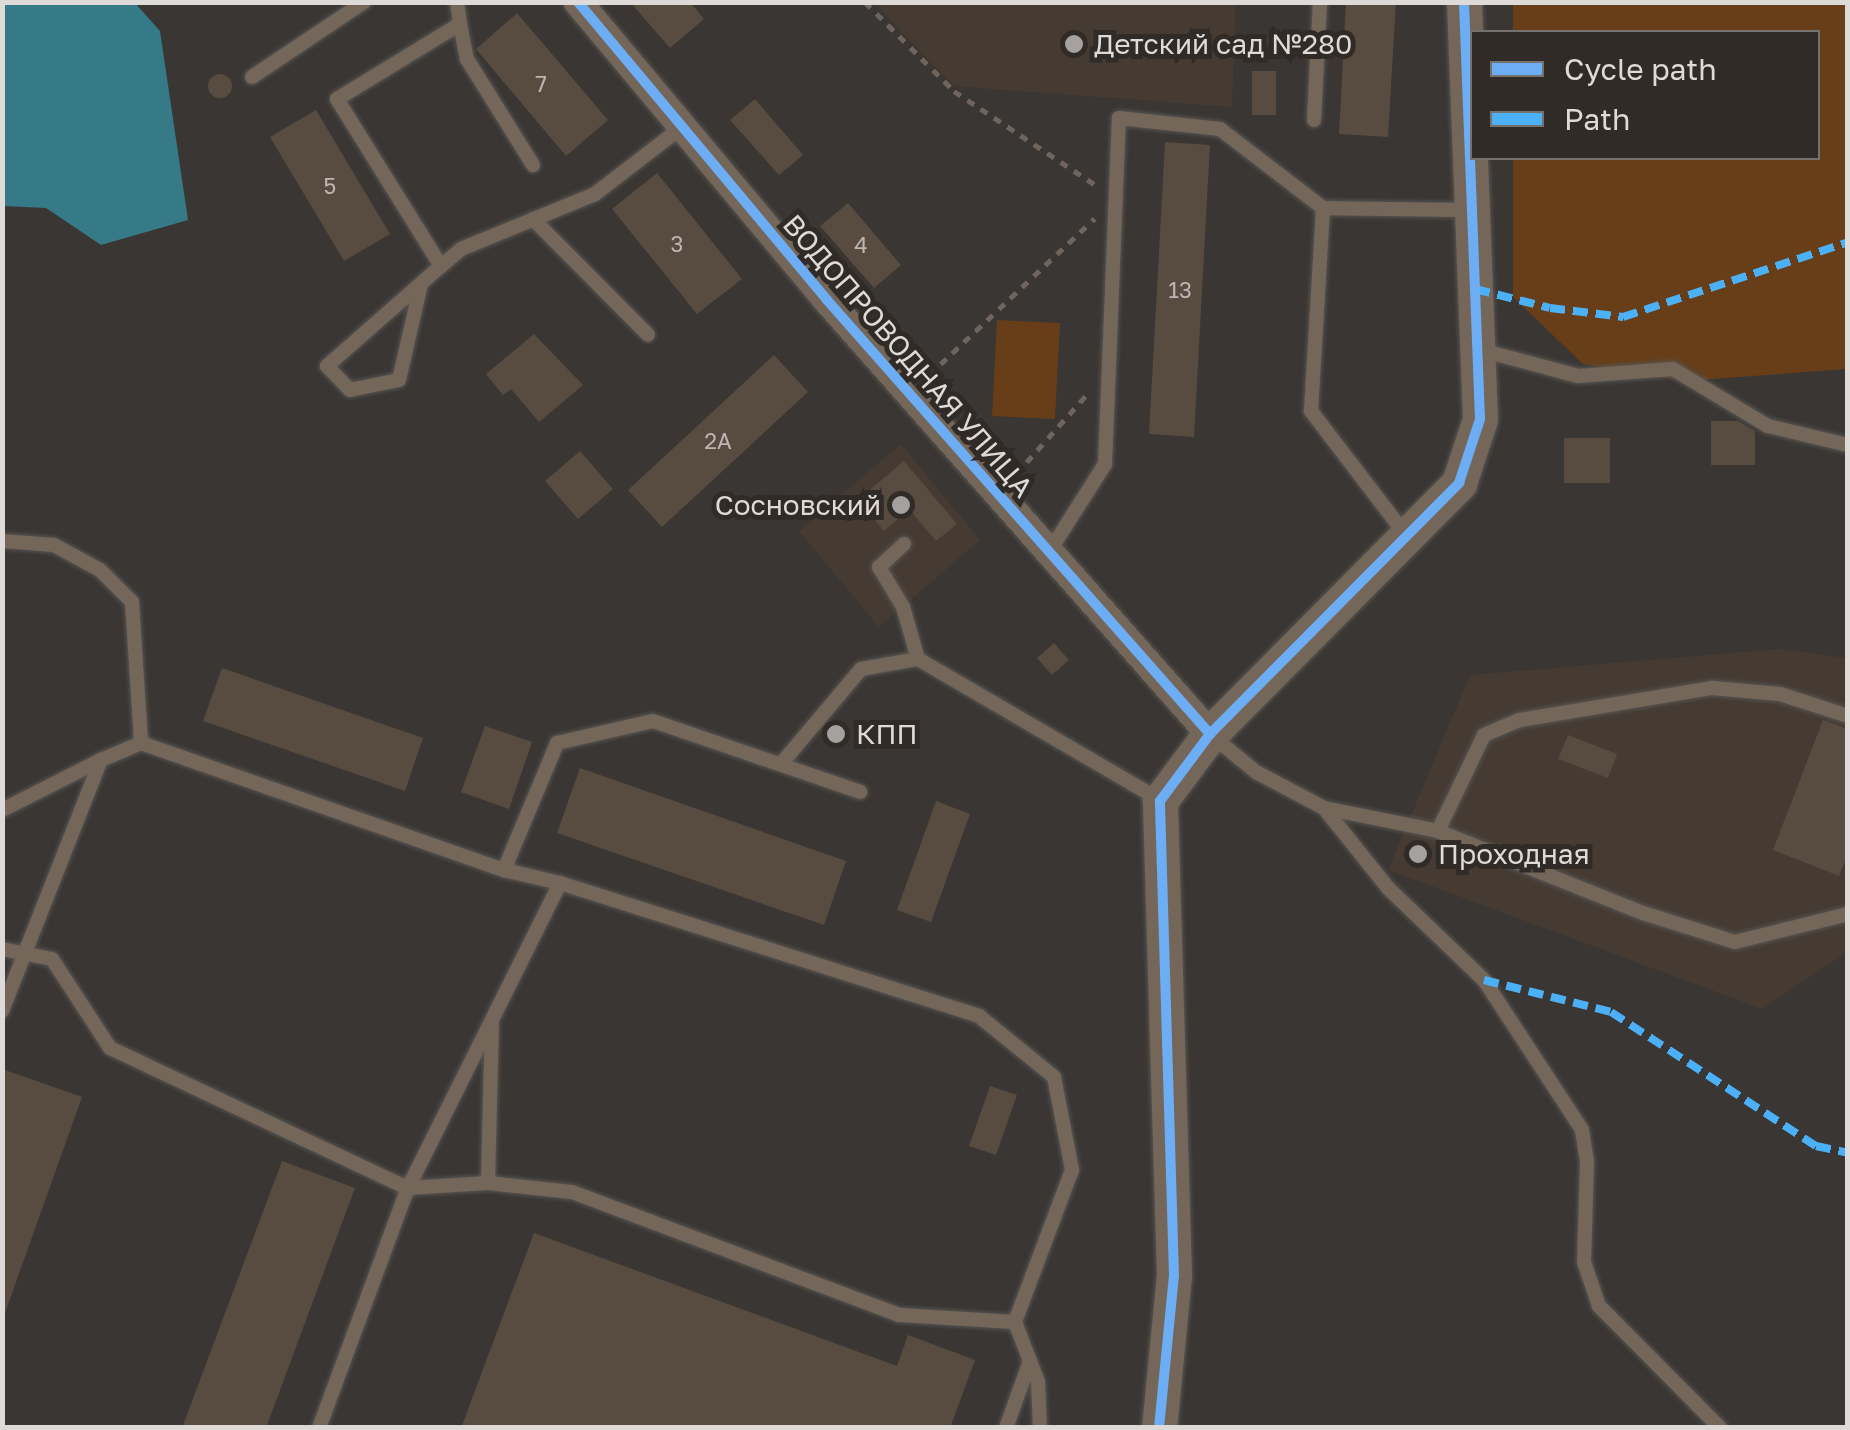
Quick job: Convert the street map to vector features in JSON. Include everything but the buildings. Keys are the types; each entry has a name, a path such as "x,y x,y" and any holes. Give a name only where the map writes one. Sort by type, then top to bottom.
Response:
{"street":[{"name":"ВОДОПРОВОДНАЯ УЛИЦА","path":"578,2 909,394 1210,734"},
{"path":"1464,2 1470,158"},
{"path":"1159,1428 1174,1276 1160,800 1210,734 1459,482 1480,419 1470,160"}],"lane":[{"path":"252,77 364,2"},
{"path":"457,2 467,59 533,165"},
{"path":"1314,120 1320,2"},
{"path":"442,266 337,99 460,24"},
{"path":"1048,553 1106,464 1119,118 1220,130 1323,208 1472,210"},
{"path":"421,284 399,380 350,390 327,366 461,249 595,194 682,127"},
{"path":"1323,208 1311,411 1405,534"},
{"path":"533,219 648,335"},
{"path":"1478,349 1578,376 1673,369 1768,426 1848,445"},
{"path":"2,541 54,546 100,570 132,602 141,743"},
{"path":"904,544 880,567 902,607 918,659"},
{"path":"781,764 861,669 918,659 1160,800"},
{"path":"1438,831 1484,735 1520,720 1712,688 1780,694 1848,716"},
{"path":"504,870 557,743 653,721 860,792"},
{"path":"1210,734 1256,772 1324,808 1438,831 1643,913 1734,942 1848,914"},
{"path":"2,810 141,743 504,870 560,883 979,1016 1054,1076 1072,1170 1015,1322 1038,1382 1040,1428"},
{"path":"2,1012 101,760"},
{"path":"1324,808 1388,888 1484,980 1582,1130 1587,1162 1584,1262 1599,1306 1720,1428"},
{"path":"319,1428 408,1188 560,883"},
{"path":"2,949 52,959 110,1048 408,1188 488,1183 572,1192 899,1315 1015,1322"},
{"path":"488,1183 492,1020"},
{"path":"1006,1428 1030,1361"}],"path":[{"path":"865,2 954,90 1116,198 909,394"},
{"path":"998,495 1109,369"}],"shaded area":[{"name":"Детский сад №280","path":"875,3 1236,3 1232,107 953,86"},
{"path":"1513,3 1847,3 1847,369 1685,381 1583,364 1513,297 1513,160 1820,160 1820,30 1513,30"},
{"path":"997,320 1060,323 1055,419 992,416"},
{"path":"901,444 980,540 879,627 799,531"},
{"path":"1781,649 1847,658 1847,952 1762,1009 1388,870 1470,675"}],"water":[{"path":"3,2 135,3 160,31 188,220 101,245 46,208 3,206"}],"marked path":[{"path":"1475,289 1550,308 1623,317 1848,242"},
{"path":"1484,980 1611,1012 1816,1146 1848,1153"}],"cycle path":[{"path":"578,2 827,300 1210,734"},
{"path":"1464,2 1470,158"},
{"path":"1159,1428 1174,1276 1160,801 1210,734 1459,483 1480,419 1470,160"}],"place":[{"name":"Детский сад №280","path":"1074,44"},
{"name":"Сосновский","path":"901,505"},
{"name":"КПП","path":"836,734"},
{"name":"Проходная","path":"1418,854"}]}
